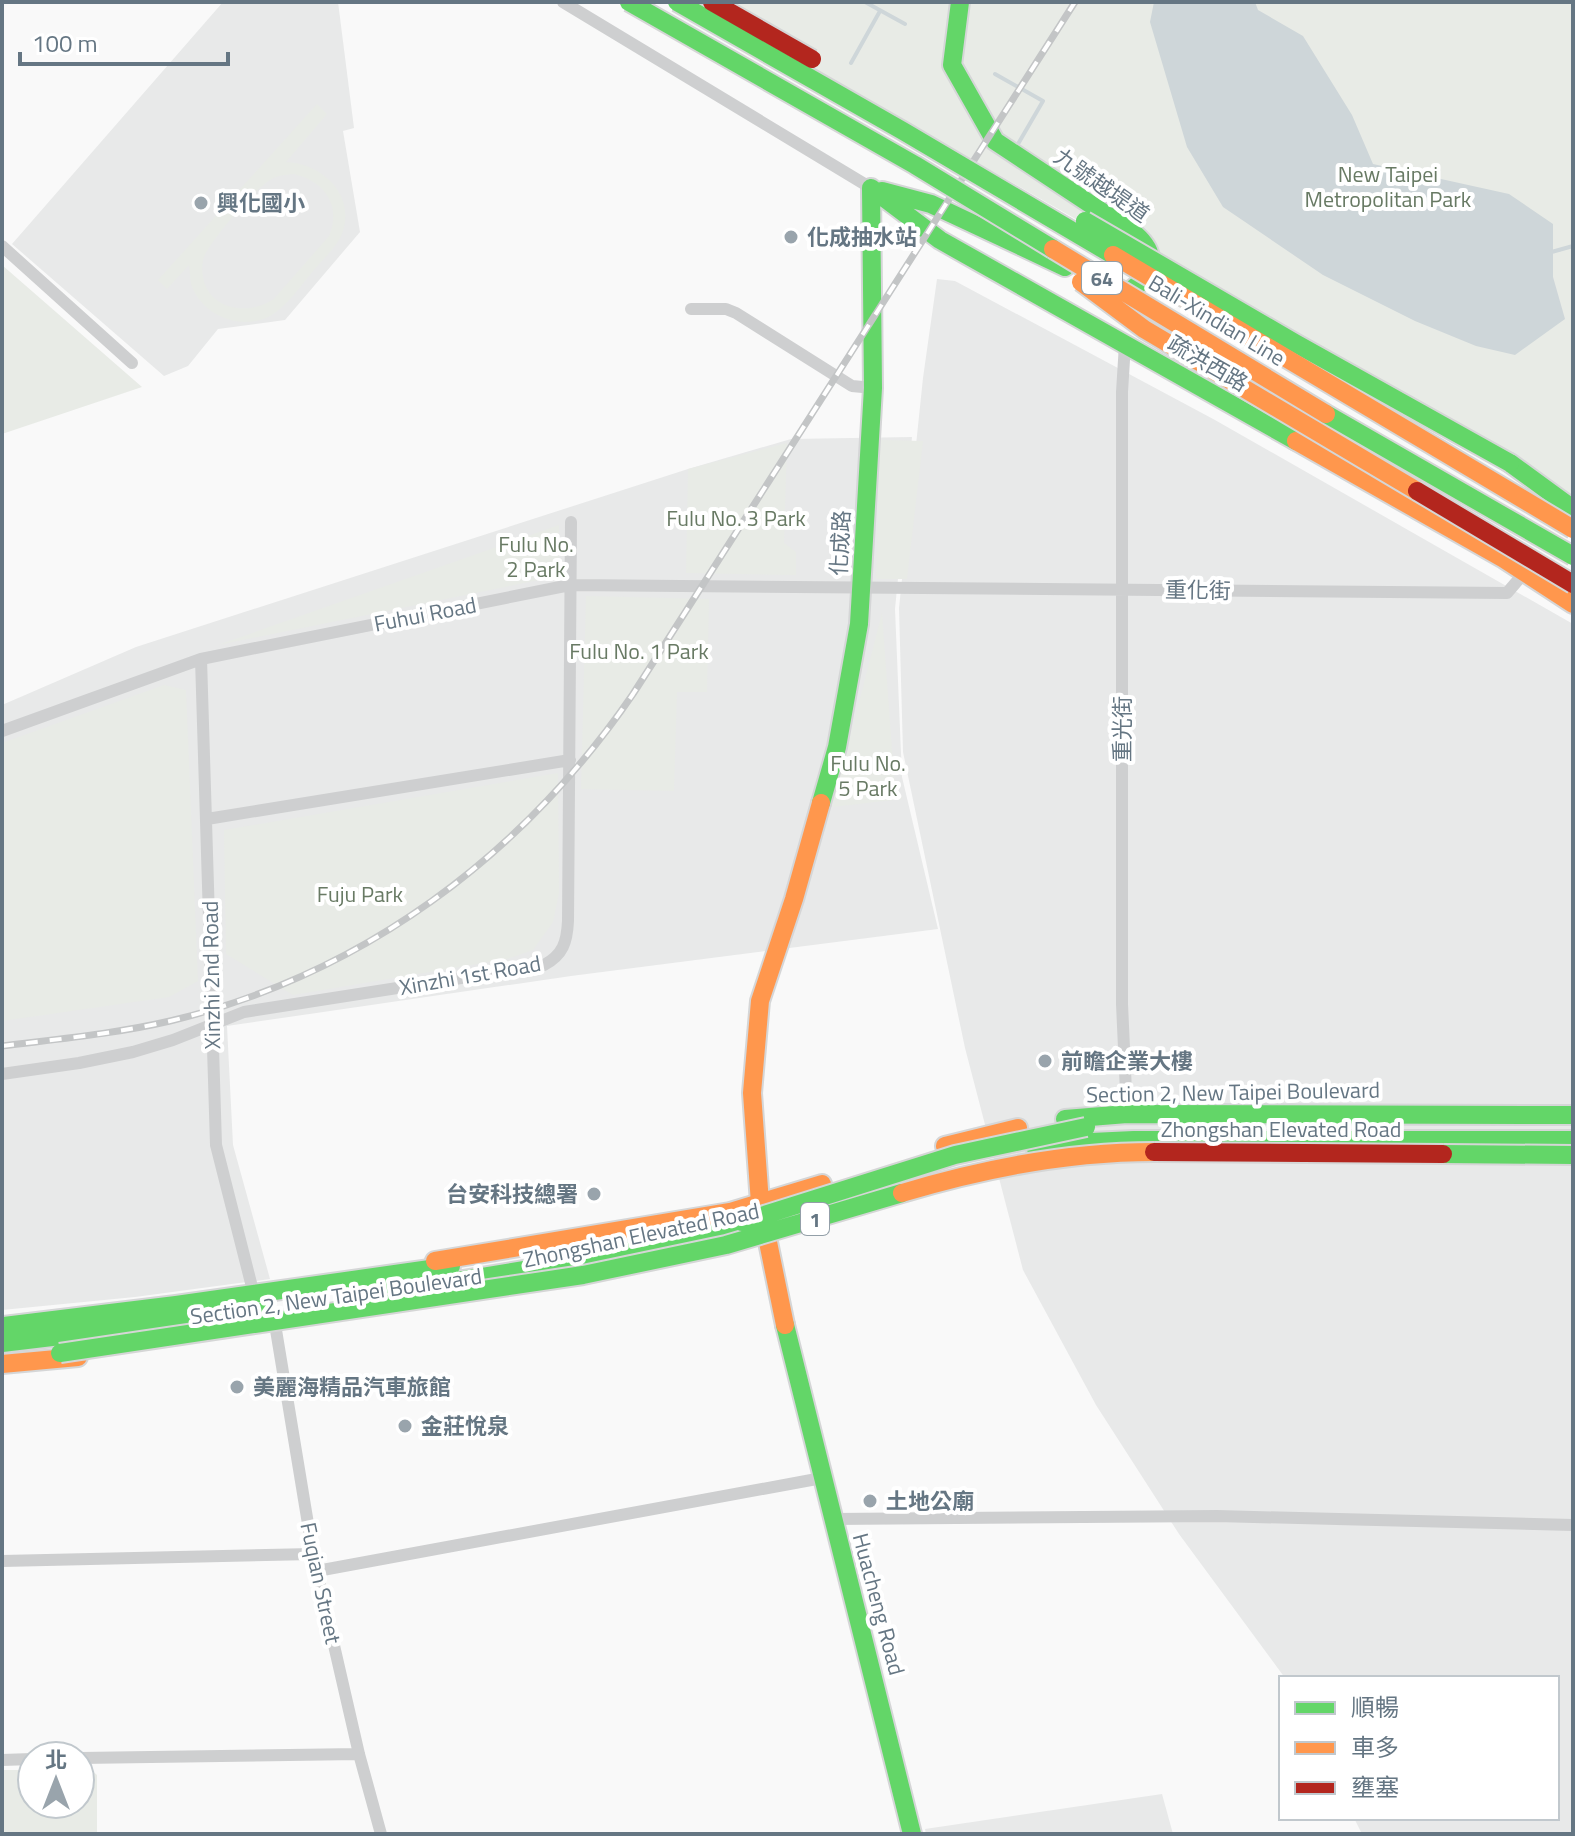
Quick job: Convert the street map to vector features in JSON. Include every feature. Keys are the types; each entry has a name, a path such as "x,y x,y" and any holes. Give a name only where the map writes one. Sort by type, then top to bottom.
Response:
{"main road":[{"name":"Bali-Xindian Line","path":"629,2 805,100 1309,404 1573,556"},
{"name":"Bali-Xindian Line","path":"677,2 981,175 1339,393 1573,529"},
{"path":"712,2 1268,328 1573,498"},
{"name":"九號越堤道","path":"871,188 931,204 1124,295 1140,286 1151,266 1147,246 1131,231 995,141 952,65 960,2"},
{"name":"疏洪西路","path":"871,188 940,240 1525,572"},
{"name":"化成路","path":"767,1246 760,1203 752,1093 760,1001 794,899 837,747 859,624 873,388 871,188"},
{"path":"981,205 1144,329 1573,584"},
{"path":"1510,463 1573,509"},
{"path":"1525,572 1573,595"},
{"path":"1525,572 1573,604"},
{"name":"Section 2, New Taipei Boulevard","path":"2,1316 349,1275 730,1212 986,1135 1075,1117 1127,1114 1573,1115"},
{"name":"Zhongshan Elevated Road","path":"3,1342 176,1305 742,1222 976,1148 1034,1134 1127,1124 1573,1126"},
{"path":"904,1199 965,1168 1014,1153 1070,1143 1134,1140 1573,1140"},
{"name":"Zhongshan Elevated Road","path":"3,1342 60,1353 626,1267 752,1238 977,1170 1049,1157 1112,1152 1573,1155"},
{"name":"Section 2, New Taipei Boulevard","path":"2,1364 81,1357 276,1330 641,1275 767,1246 904,1199 1010,1171 1067,1163 1140,1160 1573,1163"},
{"name":"Huacheng Road","path":"767,1246 799,1389 912,1834"}],"street":[{"path":"563,2 871,188"},
{"path":"2,246 132,363"},
{"path":"691,309 726,309 736,313 852,386 873,388"},
{"name":"重光街","path":"1125,344 1122,392 1122,1004 1127,1114"},
{"name":"Xinzhi 1st Road","path":"2,1074 133,1052 244,1012 544,965 557,958 567,937 568,921 571,522"},
{"name":"重化街","path":"862,586 1507,593 1525,572"},
{"name":"Fuhui Road","path":"2,731 201,659 570,585 862,586"},
{"name":"Xinzhi 2nd Road","path":"201,659 216,1145 252,1287"},
{"path":"207,819 570,760"},
{"name":"Fuqian Street","path":"276,1330 313,1554 359,1754 381,1834"},
{"path":"317,1571 822,1478"},
{"path":"832,1519 1155,1516 1573,1525"},
{"path":"2,1561 313,1554"},
{"path":"96,1758 359,1754"}],"shaded area":[{"name":"興化國小","path":"223,2 338,2 354,128 343,131 360,232 285,320 218,329 188,366 164,376 12,244"},
{"path":"1154,2 1255,2 1258,10 1303,36 1352,115 1373,164 1509,194 1553,224 1553,277 1565,319 1515,355 1476,346 1415,321 1323,275 1223,207 1187,147 1150,22"},
{"path":"937,279 955,281 1215,420 1573,624 1573,1834 1362,1834 1355,1820 1559,1820 1559,1676 1284,1676 1179,1534 1096,1405 1023,1270 965,1048 903,752 899,608 923,378"},
{"path":"912,437 895,609 902,777 938,929 571,976 227,1026 233,1145 270,1279 2,1310 2,705 136,647 688,469 791,439"},
{"path":"1162,1794 1173,1834 926,1834 925,1829"}],"green space":[{"name":"New Taipei Metropolitan Park","path":"698,2 1573,2 1573,505"},
{"path":"317,104 327,114 286,162 311,168 332,183 344,204 345,217 338,242 292,297 266,318 243,322 221,317 203,304 191,284 189,265 167,289 158,280","holes":["294,174 305,177 322,189 332,205 329,236 274,299 261,305 236,308 214,298 203,275 203,260 222,230 270,180"]},
{"path":"2,265 142,387 2,434"},
{"path":"880,440 923,441 907,579 876,579"},
{"name":"Fulu No. 3 Park","path":"787,443 784,543 796,552 796,575 686,573 688,469"},
{"name":"Fulu No. 2 Park","path":"559,525 559,576 218,645"},
{"name":"Fulu No. 1 Park","path":"586,596 709,599 707,692 677,692 674,791 581,789"},
{"name":"Fulu No. 5 Park","path":"882,613 894,777 902,799 832,807"},
{"path":"164,685 186,690 198,981 169,997 2,1021 2,743"},
{"name":"Fuju Park","path":"558,773 559,893 553,922 533,950 507,959 293,995 226,954 224,830"},
{"path":"2,1770 16,1770 16,1820 96,1820 96,1774 97,1834 2,1834"}],"waterway":[{"path":"865,2 905,24"},
{"path":"851,63 880,11"},
{"path":"995,74 1043,101 1018,144"},
{"path":"1548,253 1573,246"}],"railway":[{"path":"2,1046 107,1033 170,1021 240,1000 308,973 372,940 432,901 488,857 541,807 589,753 633,694 1075,2"}],"traffic: fast":[{"path":"629,2 915,165 1053,249"},
{"path":"677,2 1113,255"},
{"path":"960,2 952,65 995,141 1131,231 1147,248 1150,264 1142,280 1124,295 1117,291"},
{"path":"821,803 837,747 859,624 873,388 871,188"},
{"path":"871,188 940,240 1296,441"},
{"path":"882,191 931,204 1065,267"},
{"path":"1085,221 1510,463"},
{"path":"1326,414 1573,556"},
{"path":"1510,463 1573,509"},
{"path":"1065,1119 1127,1114 1573,1115"},
{"path":"742,1222 955,1155 1086,1127"},
{"path":"1036,1149 1070,1143 1134,1140 1573,1140"},
{"path":"1443,1154 1573,1155"},
{"path":"60,1353 583,1275 726,1245 902,1193"},
{"path":"348,1299 609,1256 742,1222"},
{"path":"4,1326 451,1266"},
{"path":"2,1343 261,1312"},
{"path":"785,1325 912,1834"}],"traffic: slow":[{"path":"1053,249 1326,414"},
{"path":"1113,255 1573,529"},
{"path":"1081,282 1144,329 1417,491"},
{"path":"1296,441 1504,559 1573,604"},
{"path":"785,1325 760,1203 752,1093 760,1001 794,899 821,803"},
{"path":"945,1146 1018,1128"},
{"path":"902,1193 1026,1163 1090,1155 1154,1152"},
{"path":"435,1261 730,1212 822,1184"},
{"path":"2,1364 78,1357"}],"traffic: jam":[{"path":"712,2 812,59"},
{"path":"1417,491 1573,584"},
{"path":"1154,1152 1443,1154"}],"place":[{"name":"興化國小","path":"201,203"},
{"name":"化成抽水站","path":"791,237"},
{"name":"前瞻企業大樓","path":"1045,1061"},
{"name":"台安科技總署","path":"594,1194"},
{"name":"美麗海精品汽車旅館","path":"237,1387"},
{"name":"金莊悅泉","path":"405,1426"},
{"name":"土地公廟","path":"870,1501"}]}
